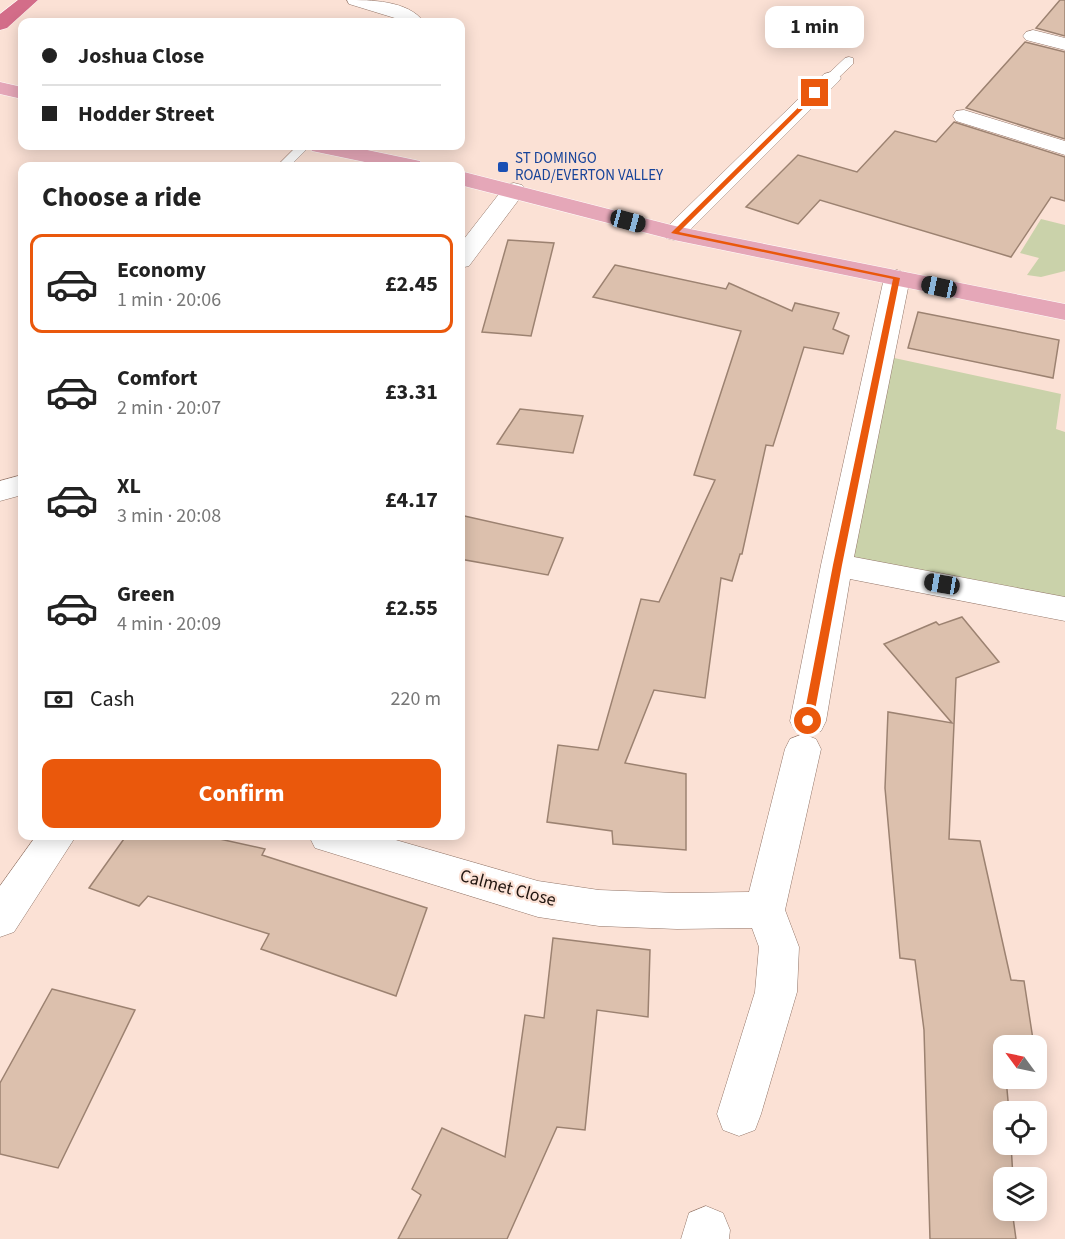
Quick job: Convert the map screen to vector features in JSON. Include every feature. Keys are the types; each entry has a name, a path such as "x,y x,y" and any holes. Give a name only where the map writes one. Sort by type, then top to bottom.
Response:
{"highway":[{"path":"0,24 29,0"}],"main road":[{"path":"0,88 18,92"},
{"path":"338,150 394,162"},
{"path":"465,179 674,233 1065,312"}],"street":[{"path":"356,0 409,18"},
{"path":"1033,36 1065,44"},
{"path":"674,233 831,78"},
{"path":"964,116 1065,148"},
{"path":"465,254 514,190"},
{"path":"739,1114 776,992 779,947 765,910 806,735 837,565 897,278"},
{"path":"0,491 18,485"},
{"path":"837,565 1003,595 1065,609"},
{"path":"0,919 54,840"},
{"name":"Calmet Close","path":"341,840 538,899 599,908 677,911 765,910"}],"lane":[{"path":"831,78 849,61"},
{"path":"287,162 300,150"}],"green space":[{"path":"1041,219 1065,225 1065,271 1041,277 1027,275 1039,258 1020,253"},
{"path":"885,356 1061,394 1056,429 1065,432 1065,605 843,564"}],"building":[{"path":"1060,0 1065,0 1065,36 1036,28"},
{"path":"1025,42 1065,52 1065,139 966,108"},
{"path":"954,122 1065,157 1065,201 1051,197 1011,257 820,200 798,224 746,207 798,155 857,172 895,131 936,142"},
{"path":"508,240 554,243 531,336 482,332"},
{"path":"615,265 726,289 729,283 792,311 795,303 839,313 833,329 849,336 843,354 804,347 773,446 766,445 742,554 740,554 732,581 721,578 705,698 654,690 625,763 686,774 686,850 613,844 612,831 547,822 558,745 598,750 641,599 659,602 715,480 694,475 741,331 593,297"},
{"path":"918,312 1059,340 1053,378 908,348"},
{"path":"520,409 583,416 573,453 497,444"},
{"path":"465,516 563,538 548,575 465,560"},
{"path":"962,617 999,662 956,678 949,839 980,841 1011,980 1024,981 1032,1035 993,1035 993,1089 1007,1089 1008,1101 993,1101 993,1155 1012,1155 1012,1167 993,1167 993,1221 1014,1221 1016,1239 930,1239 924,1030 915,960 900,958 885,788 888,712 952,723 884,644 936,622 939,625"},
{"path":"123,840 224,840 265,849 262,855 427,908 396,996 261,949 269,934 148,896 139,906 89,888"},
{"path":"553,938 650,950 648,1017 597,1010 585,1130 557,1127 507,1239 398,1239 421,1195 412,1189 442,1128 505,1157 525,1015 544,1018"},
{"path":"52,989 135,1010 58,1168 0,1154 0,1083"}],"place":[{"name":"ST DOMINGO ROAD/EVERTON VALLEY","path":"503,167"}],"route":[{"path":"808,721 837,565 897,278 674,233 815,93"}]}
